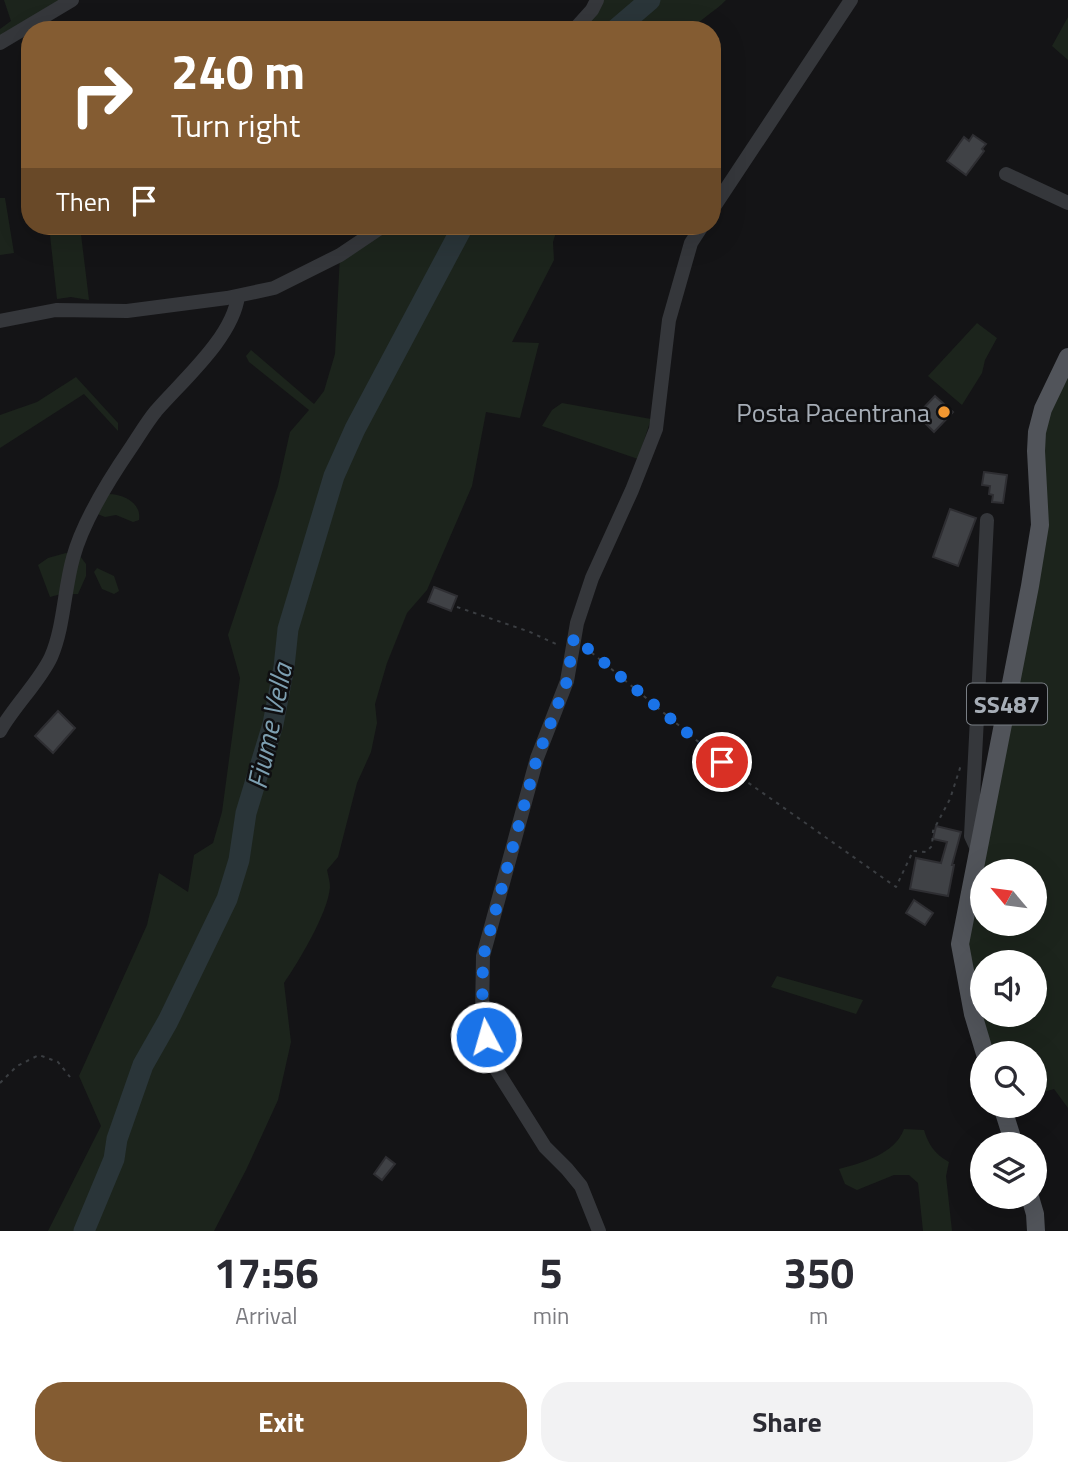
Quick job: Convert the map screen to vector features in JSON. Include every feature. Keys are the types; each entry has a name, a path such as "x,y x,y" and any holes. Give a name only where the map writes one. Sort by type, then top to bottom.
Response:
{"main road":[{"name":"SS487","path":"981,1041 973,1014 960,944 1040,525 1037,432 1043,409 1068,357"},
{"path":"1034,1209 1036,1231"}],"street":[{"path":"37,21 72,0"},
{"path":"582,21 597,0"},
{"path":"721,197 851,0"},
{"path":"0,43 21,30"},
{"path":"1006,174 1068,203"},
{"path":"0,321 56,310 127,312 274,288 340,256 370,235"},
{"path":"598,1231 581,1186 545,1147 489,1058 482,1016 483,957 537,758 567,681 577,623 592,578 656,429 669,320 691,243 696,235"},
{"path":"0,732 11,711 50,658 73,557 84,529 124,457 153,414 221,336 237,306 238,296"},
{"path":"979,853 971,836 987,520"}],"path":[{"path":"457,607 573,644 743,779 896,887 914,851 926,852 932,846 933,831 950,799 964,759"},
{"path":"0,1083 17,1066 39,1055 58,1062 70,1076"}],"shaded area":[{"path":"4,0 62,0 26,21 21,21 21,24 0,36 0,29 11,21"},
{"path":"597,0 726,0 701,21 581,21"},
{"path":"1068,17 1068,60 1052,46"},
{"path":"0,198 5,198 14,253 0,255"},
{"path":"50,235 81,235 89,300 71,297 57,299"},
{"path":"370,235 555,235 554,260 512,342 539,343 520,418 486,412 472,486 427,590 407,613 387,663 375,704 377,723 371,752 357,783 338,857 327,870 330,887 328,898 312,936 284,983 291,1042 278,1100 214,1231 48,1231 101,1126 79,1076 147,925 159,873 188,892 194,855 213,843 222,812 240,678 228,635 278,486 290,432 309,410 249,362 246,356 251,350 314,404 324,391 335,354 340,255"},
{"path":"977,323 997,338 985,360 982,373 962,405 928,376"},
{"path":"1068,357 1068,1108 1054,1089 1047,1091 1047,1041 984,1041 982,1027 1047,1027 1047,950 970,950 970,954 964,917 970,887 970,936 1047,936 1047,859 976,859 1030,586 1036,451"},
{"path":"76,377 118,423 118,431 84,394 0,448 0,415 37,402"},
{"path":"562,403 651,419 638,459 542,426 552,410"},
{"path":"106,494 129,500 137,508 139,520 133,522 116,515 105,517 95,513"},
{"path":"66,553 80,556 86,564 86,576 78,594 50,597 38,565 48,558"},
{"path":"97,568 114,576 119,591 114,594 102,589 94,572"},
{"path":"777,976 863,1000 856,1014 771,987"},
{"path":"904,1129 924,1130 933,1149 949,1162 946,1176 952,1231 923,1231 918,1183 909,1175 894,1175 857,1190 845,1184 839,1169 886,1151 900,1138"}],"building":[{"path":"973,135 986,144 982,149 984,151 966,175 947,161 964,137 969,141"},
{"path":"935,396 953,412 934,432 917,415"},
{"path":"984,472 1007,475 1003,503 992,502 990,486 982,485"},
{"path":"950,509 976,518 958,566 933,557"},
{"path":"434,587 457,596 451,611 428,602"},
{"path":"58,711 75,728 53,753 35,736"},
{"path":"936,826 961,832 952,865 948,896 910,889 916,858 941,863 947,842 933,839"},
{"path":"914,900 933,913 925,925 906,913"},
{"path":"386,1157 395,1164 382,1180 374,1174"}],"waterway":[{"name":"Fiume Vella","path":"626,21 650,0"},
{"name":"Fiume Vella","path":"84,1231 114,1159 117,1139 143,1065 168,1021 227,899 239,860 246,813 273,724 288,629 334,476 355,429 458,235"}],"place":[{"name":"Posta Pacentrana","path":"944,412"}],"route":[{"path":"486,1037 482,1016 483,957 537,758 567,681 574,637 722,762"}]}
